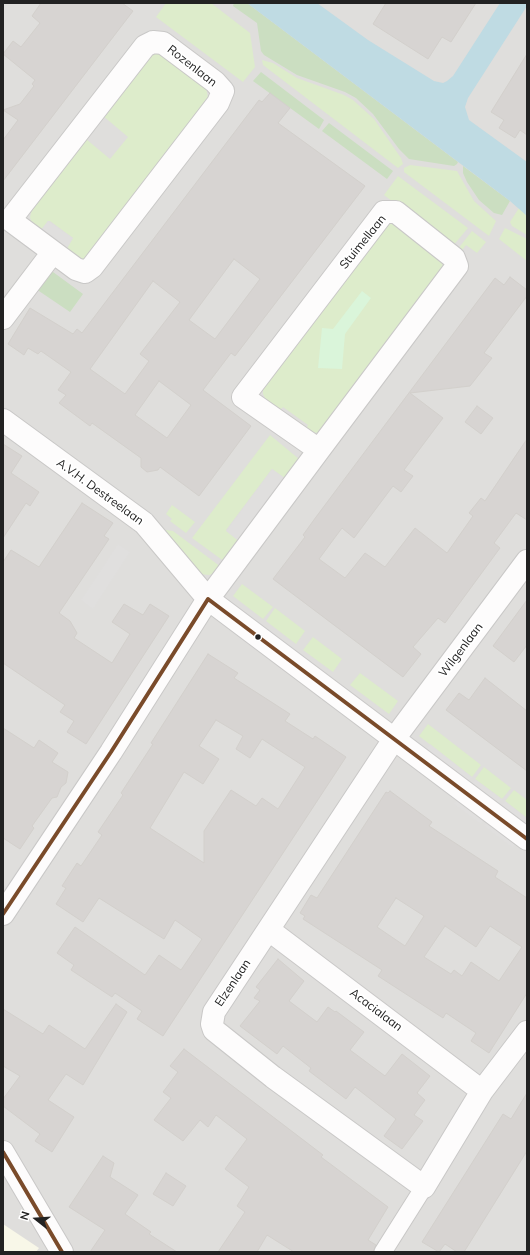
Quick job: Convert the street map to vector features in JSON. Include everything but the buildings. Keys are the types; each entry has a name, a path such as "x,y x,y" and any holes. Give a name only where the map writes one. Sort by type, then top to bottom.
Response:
{"street":[{"name":"Rozenlaan","path":"153,42 163,43 215,82 223,91 218,103 92,267 85,272 76,269 53,252 10,220 145,46 153,42"},
{"name":"Stuimellaan","path":"3,914 111,752 208,599 457,266 454,258 396,212 384,212 243,397 319,450"},
{"path":"3,318 53,252"},
{"name":"A.V.H. Destreelaan","path":"3,420 144,523 208,599 527,839"},
{"name":"Wilgenlaan","path":"394,739 527,561"},
{"name":"Elzenlaan","path":"394,739 214,1012 212,1024 214,1030 273,1077 424,1187"},
{"name":"Acacialaan","path":"269,930 482,1091"},
{"path":"383,1252 482,1091 527,1032"},
{"path":"3,1152 62,1252"}],"shaded area":[{"path":"3,3 527,3 527,1252 3,1252"},
{"path":"48,221 73,238 66,250 40,231"},
{"path":"272,469 286,479 240,542 226,531"},
{"path":"118,544 130,552 93,609 81,600"},
{"path":"430,744 472,777 467,784 425,751"},
{"path":"475,779 502,799 497,806 470,785"},
{"path":"459,797 486,817 481,824 454,804"},
{"path":"505,801 527,818 527,828 500,808"},
{"path":"489,820 518,842 513,848 484,826"},
{"path":"3,1224 39,1248 36,1252 3,1252"}],"green space":[{"path":"166,3 211,3 250,33 255,67 243,82 156,17"},
{"path":"234,3 247,3 458,162 457,164 454,166 409,159 399,149 373,114 356,98 345,92 297,75 264,55 261,51 257,23 233,6"},
{"path":"155,53 165,56 206,87 208,98 205,106 85,259 81,259 66,250 73,238 50,221 48,221 40,232 32,224 30,217 32,209 86,139 110,159 128,137 102,115 146,57"},
{"path":"262,60 273,63 297,78 344,95 353,100 374,119 401,158 403,164 398,168 263,65"},
{"path":"261,72 324,120 319,129 253,81"},
{"path":"329,123 393,171 387,179 322,131"},
{"path":"410,165 457,171 474,201 496,221 489,236 404,172 404,168"},
{"path":"463,166 510,201 502,215 494,213 479,200 467,182 463,173"},
{"path":"398,176 468,228 452,247 384,195"},
{"path":"519,208 527,216 527,235 512,226 510,222"},
{"path":"396,223 442,260 443,268 319,433 305,431 308,425 283,407 281,409 266,400 263,394 263,385 385,225"},
{"path":"505,228 527,239 527,261 499,239"},
{"path":"472,231 486,242 477,253 466,245 460,253 457,250"},
{"path":"53,272 83,294 70,312 36,289 49,274"},
{"path":"362,291 371,298 345,334 342,369 318,368 322,328 333,329"},
{"path":"270,435 299,459 286,479 272,469 226,530 240,542 225,562 192,538"},
{"path":"172,505 195,522 186,533 170,521 172,519 166,514"},
{"path":"166,530 173,531 221,567 215,573 209,575 199,574 163,532"},
{"path":"242,584 273,607 263,619 233,596"},
{"path":"275,608 305,631 296,644 266,621"},
{"path":"313,637 342,659 333,672 303,650"},
{"path":"360,673 398,701 389,714 350,685"},
{"path":"428,724 481,765 472,777 419,736"},
{"path":"484,767 511,788 502,799 475,779"},
{"path":"514,790 527,800 527,818 505,801"}],"water":[{"path":"247,3 317,3 368,40 434,81 443,83 453,76 500,3 527,3 527,6 468,98 465,107 469,120 527,162 527,216 510,201"}],"transit line":[{"path":"3,914 111,752 208,599 527,839"},
{"path":"3,1152 62,1252"}]}
